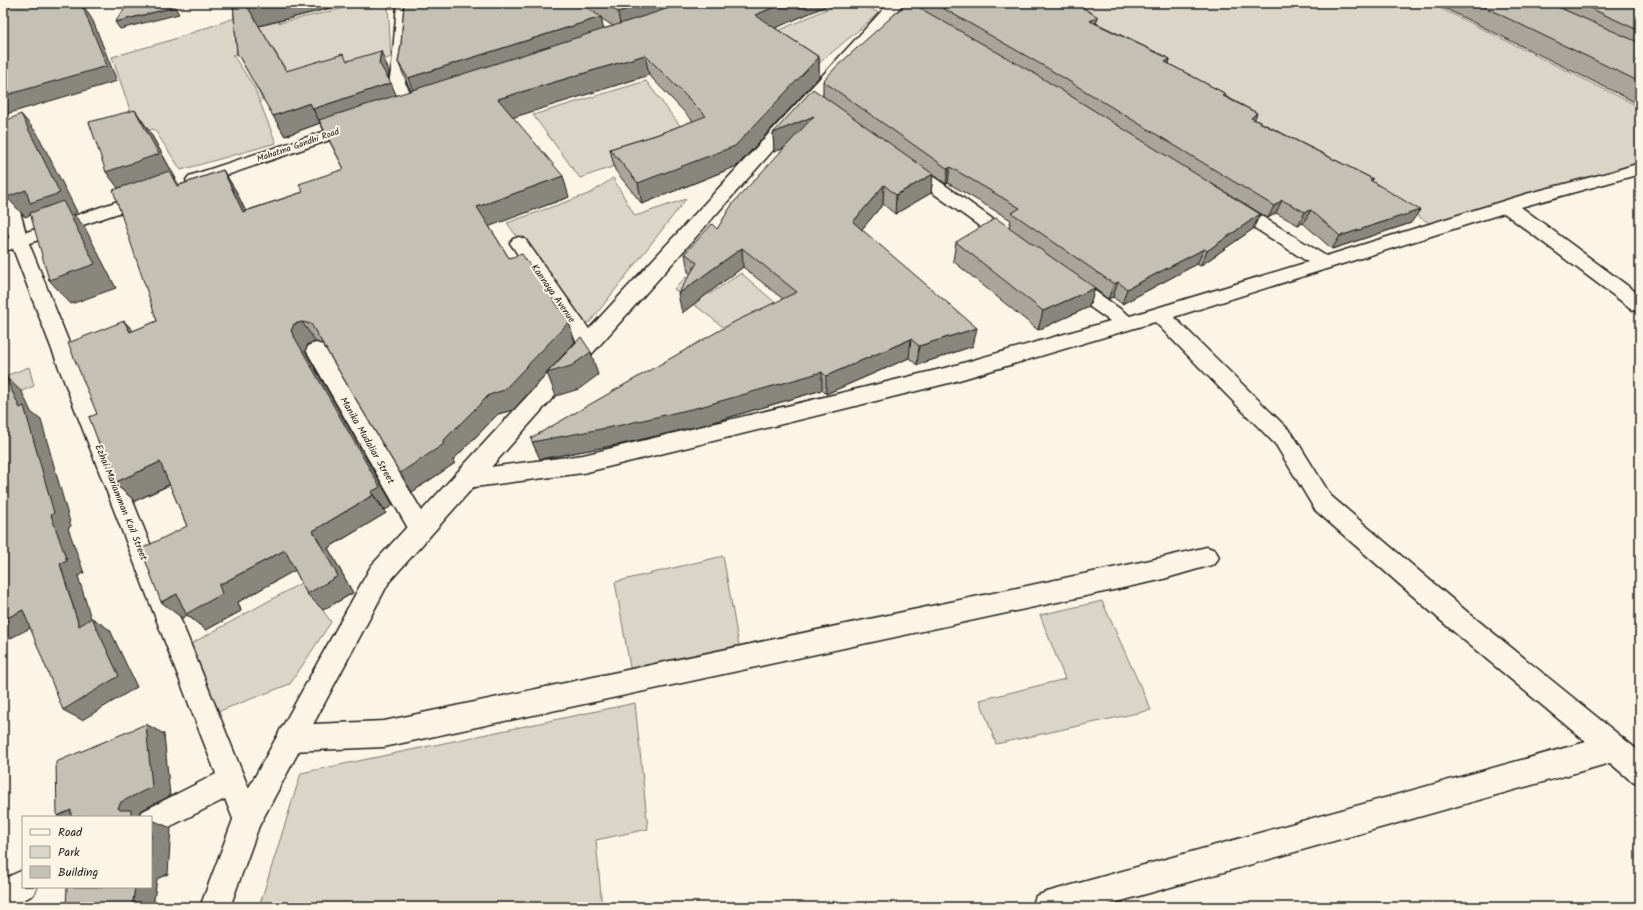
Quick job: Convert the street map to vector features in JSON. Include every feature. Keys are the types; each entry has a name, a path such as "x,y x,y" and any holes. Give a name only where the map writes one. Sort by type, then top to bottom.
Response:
{"street":[{"path":"404,3 400,66 397,82 411,107"},
{"path":"215,907 247,819 380,574 589,344 819,103 902,6"},
{"name":"Mahatma Gandhi Road","path":"185,184 373,120"},
{"path":"896,158 1024,250"},
{"path":"467,479 590,462 949,375 1159,314 1507,206 1637,171"},
{"name":"Ezhai Mariamman Koil Street","path":"3,182 11,243 247,819"},
{"path":"11,243 162,192"},
{"path":"1215,196 1323,263"},
{"path":"1507,206 1640,305"},
{"name":"Kannaya Avenue","path":"519,243 589,344"},
{"path":"1056,273 1126,323"},
{"path":"1159,314 1284,439 1323,503 1456,618 1640,770"},
{"name":"Manika Mudaliar Street","path":"316,350 421,530"},
{"path":"291,738 384,734 1153,571 1207,557"},
{"path":"1047,907 1614,748"},
{"path":"152,821 232,781"},
{"path":"3,895 22,886"}],"green space":[{"path":"366,3 388,3 391,57 363,68 262,100 256,86 289,75 271,45 233,55 254,87 276,143 181,170 154,129 147,131 131,113 112,57 168,41 272,5 279,23"},
{"path":"840,3 861,3 879,13 818,64 769,35"},
{"path":"1053,3 1430,3 1640,107 1640,168 1438,228"},
{"path":"646,81 691,140 580,178 533,115"},
{"path":"613,178 635,216 686,199 590,322 581,324 507,223 591,193"},
{"path":"741,273 786,312 736,337 674,289 686,277 710,294"},
{"path":"29,367 34,386 3,399 3,377"},
{"path":"723,556 740,651 631,673 615,582"},
{"path":"303,582 331,622 290,684 217,712 189,645"},
{"path":"1102,601 1151,710 996,744 980,700 1065,679 1040,615"},
{"path":"635,703 648,829 596,840 602,907 259,907 301,773"}],"building":[{"path":"3,3 81,3 107,66 3,96"},
{"path":"129,3 172,3 175,7 115,22"},
{"path":"233,3 260,3 247,6 286,71 343,54 347,61 381,51 379,63 391,83 313,109 310,103 273,116 237,53"},
{"path":"404,3 580,3 601,17 408,78 398,62 401,45"},
{"path":"604,3 646,3 618,12"},
{"path":"685,3 785,3 755,15 819,57 735,146 638,183 610,149 656,135 706,116 645,55 498,99 563,176 477,207 509,258 522,254 569,322 504,390 489,395 442,442 444,444 400,473 311,324 302,322 294,324 291,331 380,487 371,492 373,495 313,531 338,576 307,594 285,550 219,585 222,594 186,614 177,594 161,602 141,549 187,526 160,462 114,483 89,417 97,414 68,343 124,321 130,332 157,321 113,190 169,171 177,186 223,170 243,212 303,192 299,184 344,169 319,120"},
{"path":"907,3 911,3 1037,75 1260,214 1207,251 1204,249 1127,289 1118,282 1114,284 1012,213 1020,208 950,167 948,169 823,81 837,66"},
{"path":"934,3 1075,3 1098,17 1090,21 1170,59 1165,62 1226,94 1223,96 1257,113 1251,118 1373,179 1370,180 1420,210 1340,236 1311,210 1305,212 1282,200 1274,206 1049,69"},
{"path":"1476,3 1549,3 1640,43 1640,82"},
{"path":"1579,3 1640,3 1640,31"},
{"path":"813,89 933,174 896,195 884,185 853,222 977,328 919,346 911,339 826,376 822,372 700,407 617,426 532,442 531,438 736,321 797,292 742,248 678,294 697,263 685,253 712,224 717,229 733,203 814,116 773,133"},
{"path":"135,110 159,154 106,172 89,122"},
{"path":"21,114 60,193 30,203 26,190 7,197 6,194 4,194 3,189 3,122"},
{"path":"63,201 95,264 49,280 30,213"},
{"path":"996,218 1095,288 1043,311 956,242"},
{"path":"581,337 591,352 571,366 547,373"},
{"path":"6,378 20,408 24,406 54,513 51,515 67,561 60,564 79,626 92,618 119,676 63,710 23,610 3,620 3,379"},
{"path":"146,724 152,787 121,802 118,808 120,810 131,810 131,816 71,816 71,810 57,816 56,762"},
{"path":"67,888 135,888 132,907 66,907"}]}
